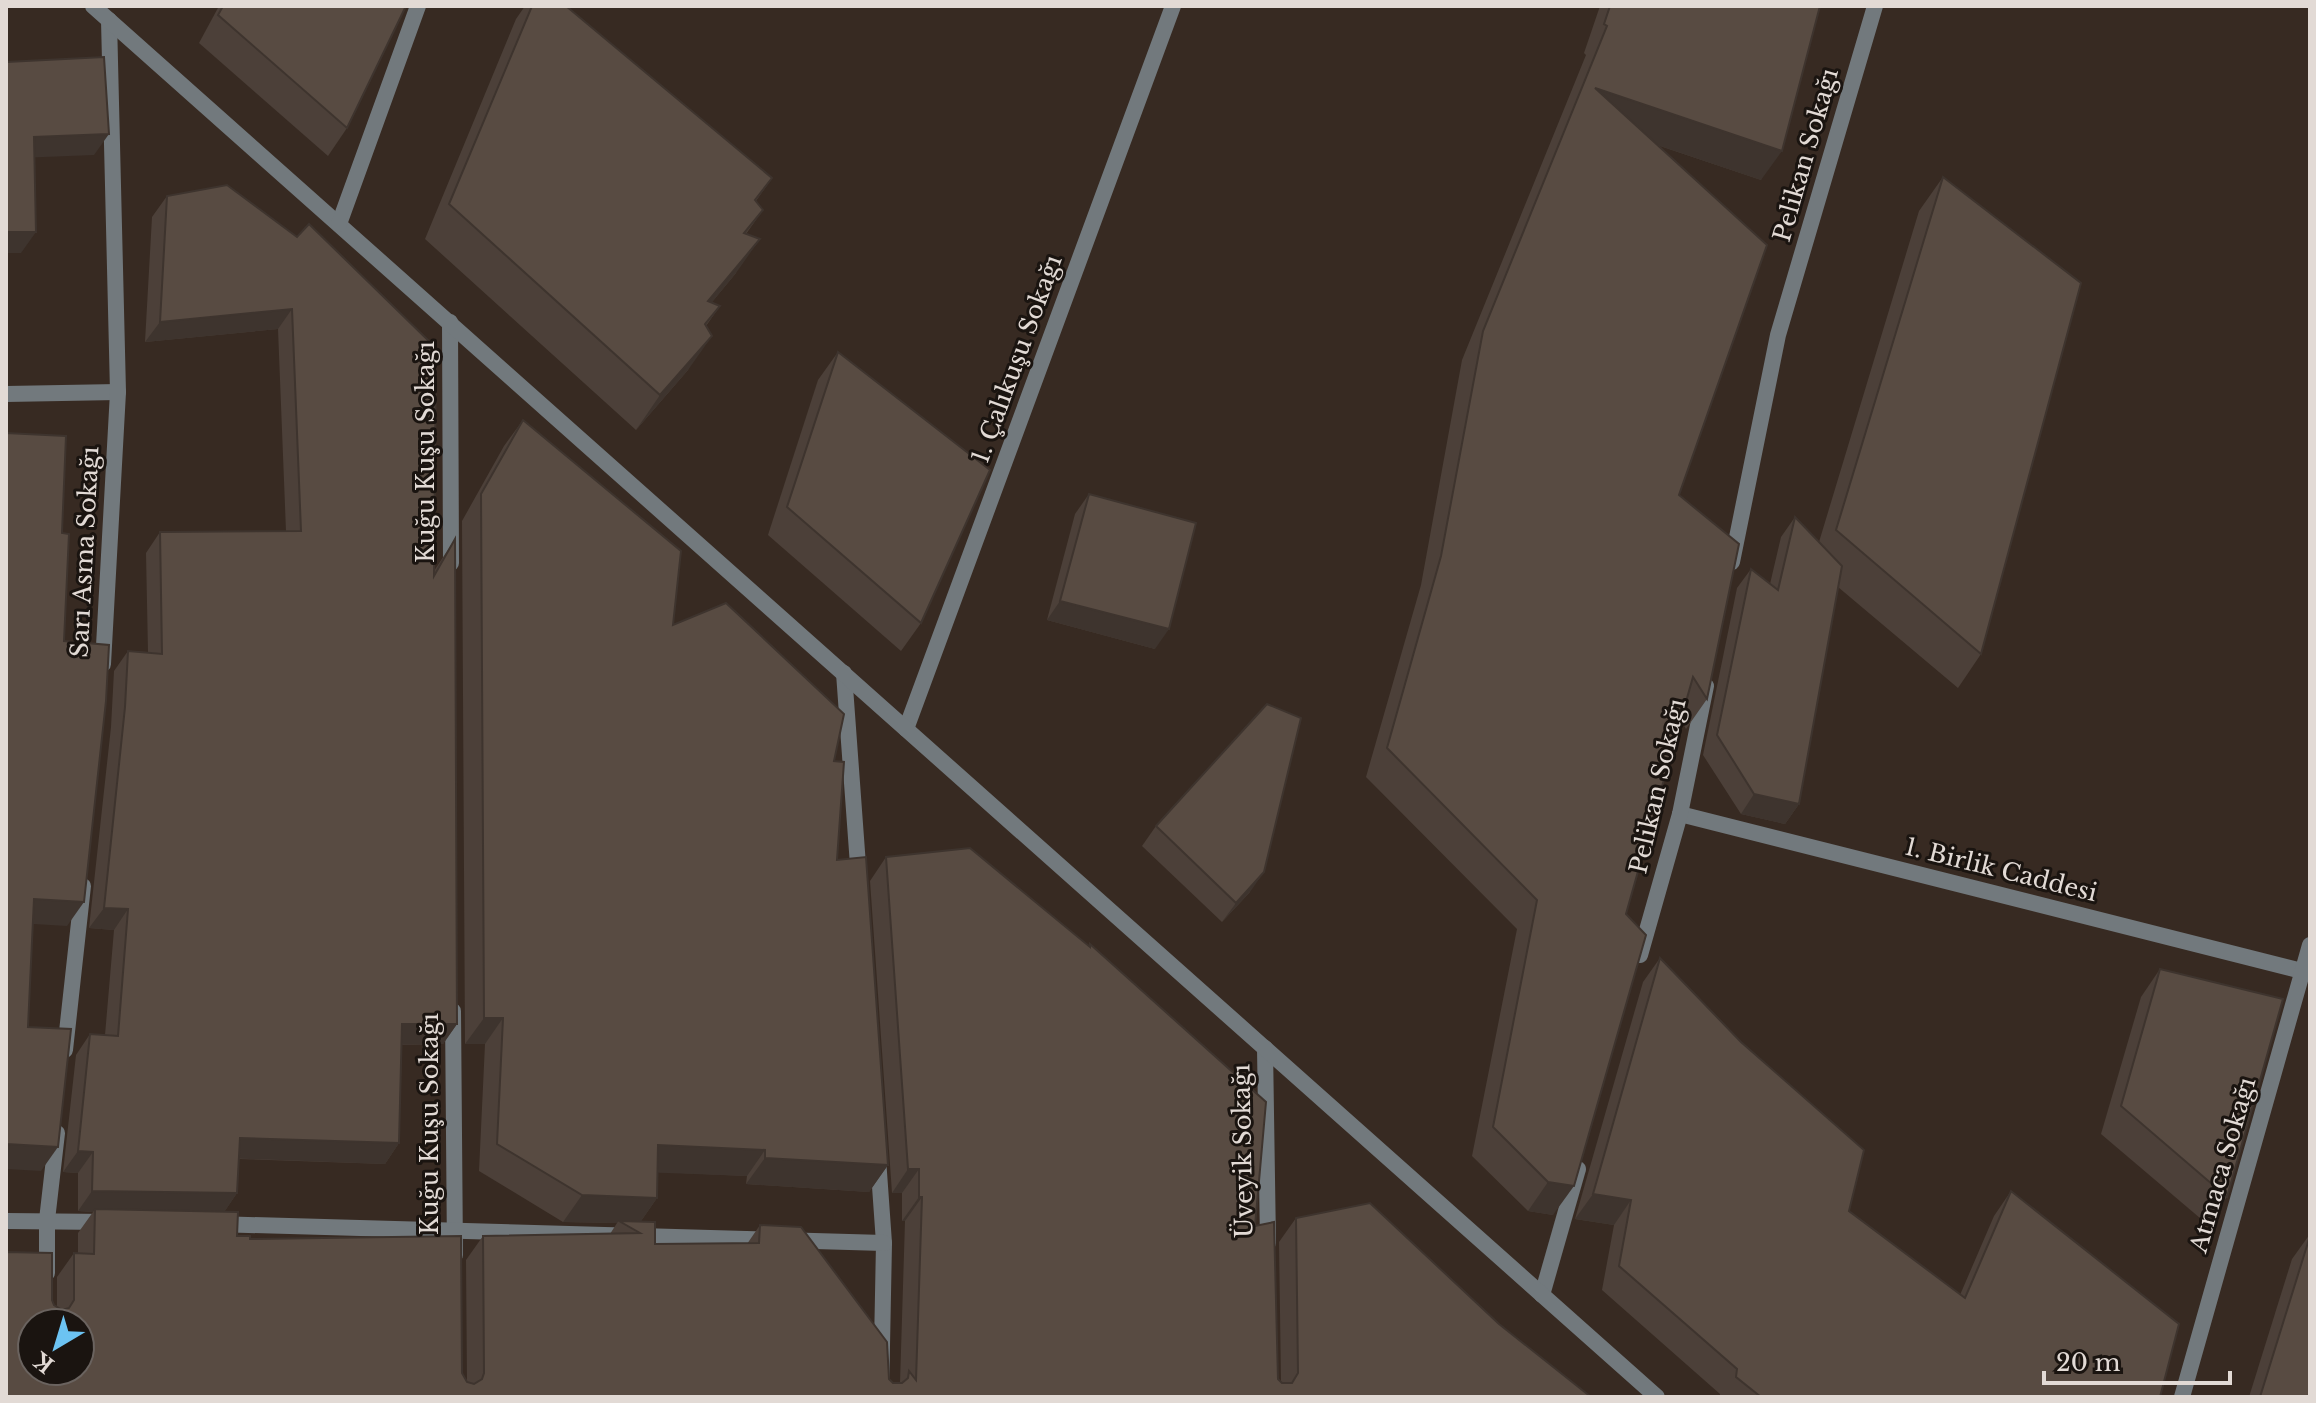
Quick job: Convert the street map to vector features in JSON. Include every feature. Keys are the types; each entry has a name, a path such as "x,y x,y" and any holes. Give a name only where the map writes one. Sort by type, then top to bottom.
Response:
{"street":[{"path":"93,6 1657,1397"},
{"path":"339,224 418,6"},
{"name":"1. Çalıkuşu Sokağı","path":"906,729 1173,6"},
{"name":"Pelikan Sokağı","path":"1728,582 1778,335 1875,6"},
{"name":"Sarı Asma Sokağı","path":"102,679 118,392 109,20"},
{"name":"Kuğu Kuşu Sokağı","path":"450,322 451,577"},
{"path":"6,394 118,392"},
{"path":"844,673 860,895"},
{"name":"Pelikan Sokağı","path":"1637,964 1680,814 1709,675"},
{"name":"1. Birlik Caddesi","path":"1680,814 2306,972"},
{"path":"64,1066 85,865"},
{"name":"Atmaca Sokağı","path":"2182,1397 2306,972 2310,945"},
{"name":"Kuğu Kuşu Sokağı","path":"453,990 455,1275"},
{"name":"Üveyik Sokağı","path":"1265,1048 1268,1254"},
{"path":"47,1294 47,1220 59,1112"},
{"path":"877,1148 884,1243 881,1397"},
{"path":"1542,1295 1581,1159"},
{"path":"6,1221 126,1222"},
{"path":"204,1224 884,1243"}],"building":[{"path":"223,6 406,6 347,128 218,15"},
{"path":"532,6 566,6 772,178 755,200 763,210 744,233 760,239 708,301 720,306 705,324 712,336 660,395 449,204"},
{"path":"1610,6 1820,6 1782,151 1595,88 1767,245 1679,495 1739,544 1707,699 1693,677 1626,914 1646,935 1574,1186 1548,1182 1493,1127 1537,900 1387,748 1441,556 1483,331 1607,26 1604,24"},
{"path":"104,57 109,134 34,137 36,232 6,232 6,62"},
{"path":"1943,177 2081,283 1981,654 1836,530"},
{"path":"227,185 297,237 309,224 436,348 434,576 455,539 457,1024 402,1024 399,1143 240,1138 237,1193 92,1191 93,1152 78,1151 90,1034 118,1036 128,909 104,908 128,651 162,654 160,532 301,531 292,309 160,322 167,196"},
{"path":"838,352 990,470 921,623 787,507"},
{"path":"523,420 681,551 673,625 726,603 844,714 834,761 844,762 837,860 866,857 888,1165 765,1158 765,1150 658,1145 657,1198 582,1195 497,1144 503,1018 484,1018 481,494"},
{"path":"6,433 66,436 62,533 69,534 64,641 109,645 106,701 84,902 34,899 28,1027 71,1029 58,1147 6,1144"},
{"path":"1089,494 1196,523 1169,629 1060,601"},
{"path":"1795,517 1842,566 1799,804 1754,794 1717,735 1751,569 1778,590"},
{"path":"1267,704 1301,718 1264,872 1236,903 1156,826"},
{"path":"970,848 1090,947 1090,944 1266,1102 1255,1226 1274,1222 1278,1379 1282,1383 1292,1383 1298,1373 1296,1218 1370,1203 1499,1324 1591,1397 6,1397 6,1252 52,1253 52,1300 57,1307 16,1307 16,1387 96,1387 96,1307 70,1307 74,1300 74,1253 94,1254 95,1209 238,1212 237,1236 250,1236 250,1239 461,1236 462,1373 467,1382 474,1384 482,1379 484,1373 483,1236 640,1233 619,1221 655,1222 655,1244 759,1243 760,1225 801,1227 887,1342 889,1379 893,1383 902,1383 908,1378 909,1371 916,1380 922,1197 919,1197 919,1169 908,1169 886,857"},
{"path":"1660,958 1741,1042 1864,1150 1849,1211 1965,1298 2011,1191 2179,1324 2160,1397 1761,1397 1736,1377 1737,1369 1619,1266 1631,1200 1593,1194"},
{"path":"2160,969 2283,999 2227,1197 2121,1106"},
{"path":"2310,1236 2310,1397 2260,1397"}]}
